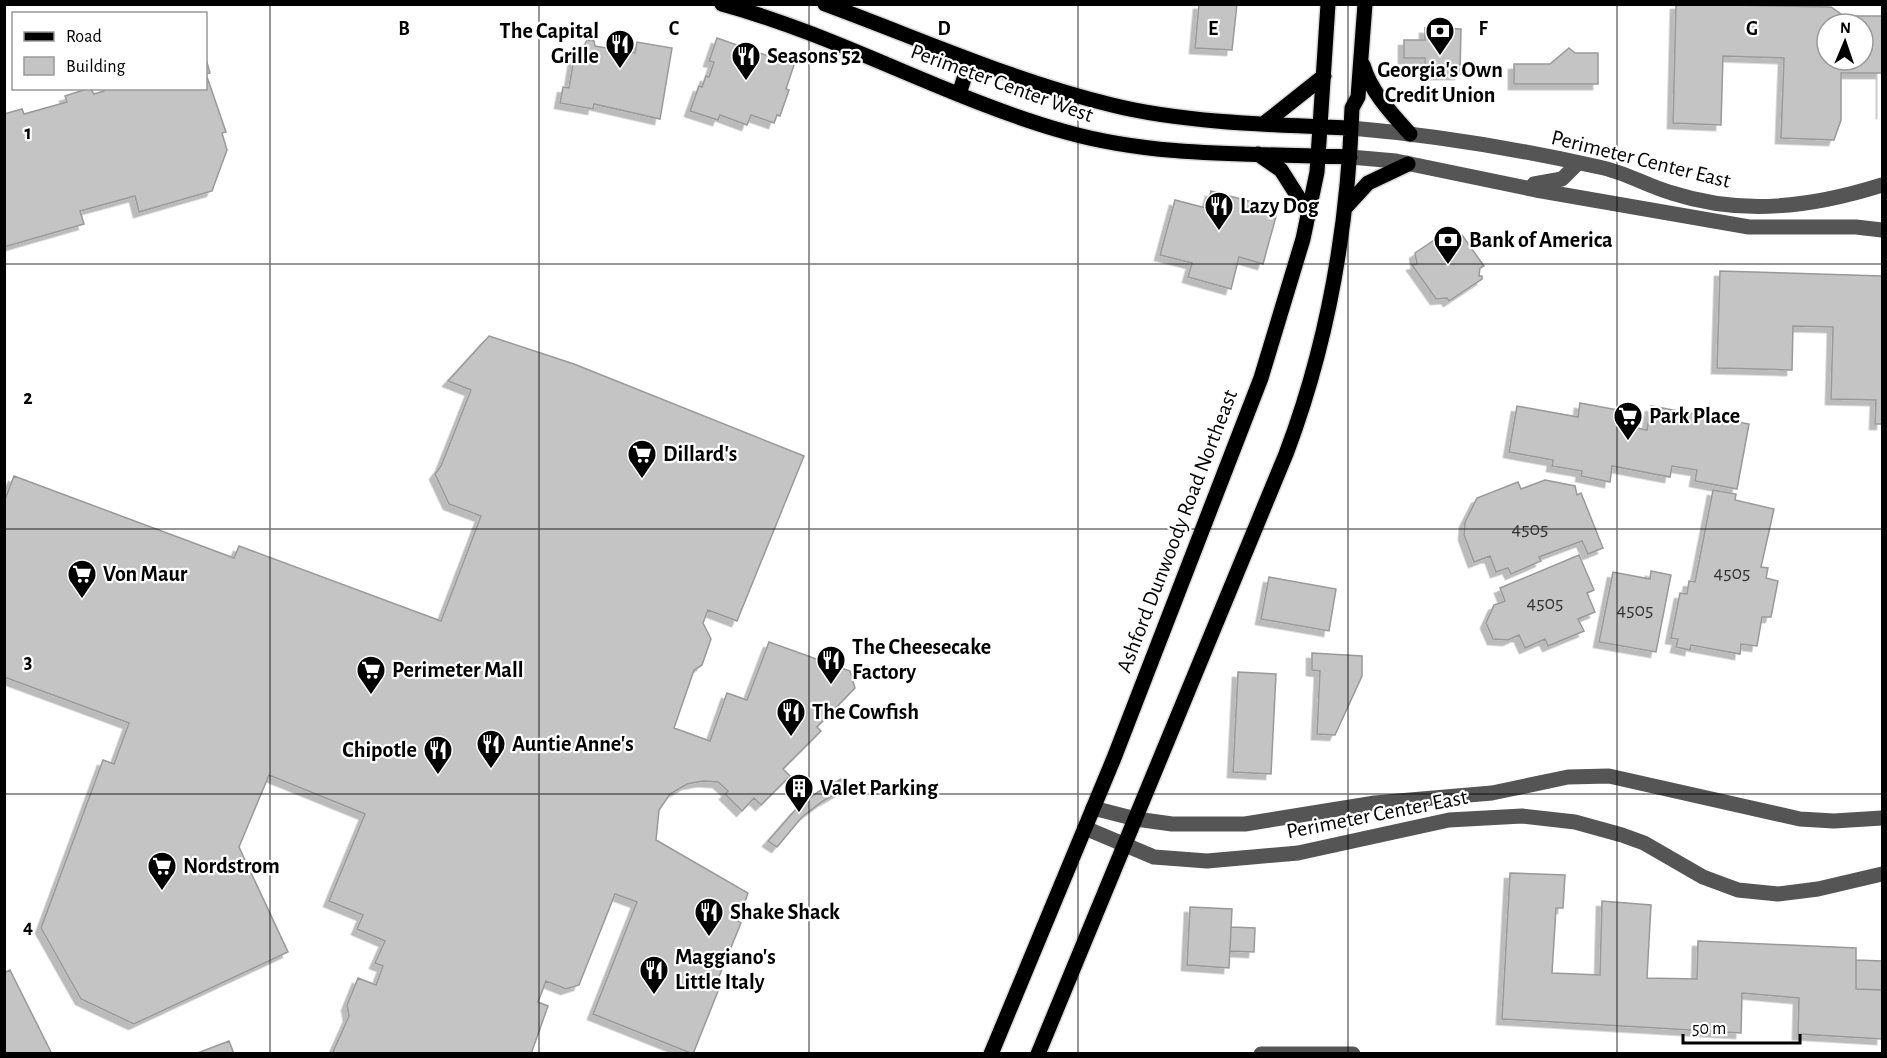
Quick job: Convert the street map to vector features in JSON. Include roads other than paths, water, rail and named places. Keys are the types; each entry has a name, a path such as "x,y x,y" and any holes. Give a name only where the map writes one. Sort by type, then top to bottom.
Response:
{"main road":[{"name":"Perimeter Center West","path":"722,4 788,26 1040,124 1096,140 1161,150 1350,157"},
{"name":"Perimeter Center West","path":"825,4 970,60 1113,106 1171,116 1351,128"},
{"name":"Ashford Dunwoody Road Northeast","path":"991,1053 1093,808 1247,417 1273,339 1309,214 1320,156 1328,4"},
{"path":"1038,1053 1296,428 1328,310 1346,207 1352,108 1358,97 1365,4"},
{"path":"1360,59 1366,78 1387,108 1410,134"},
{"path":"959,94 970,60"},
{"path":"1266,122 1324,76"},
{"path":"1255,153 1271,161 1281,171 1309,214"},
{"path":"1346,207 1368,183 1408,164"}],"street":[{"name":"Perimeter Center East","path":"1351,128 1410,134 1578,163 1620,172 1673,194 1737,207 1773,207 1846,196 1882,185"},
{"name":"Perimeter Center East","path":"1350,157 1408,164 1715,222 1762,228 1856,227 1882,230"},
{"path":"1510,185 1546,184 1562,179 1578,163"},
{"path":"1715,222 1827,210 1840,204 1846,196"},
{"name":"Perimeter Center East","path":"1093,808 1136,819 1172,824 1245,824 1375,803 1518,789 1568,777 1609,776 1800,819 1852,821 1882,818"},
{"path":"1411,828 1434,817 1444,798 1451,806 1478,816"},
{"name":"Perimeter Center East","path":"1085,828 1154,857 1177,861 1229,860 1298,853 1478,816 1552,818 1598,828 1644,843 1703,877 1738,890 1778,894 1882,874"},
{"path":"1261,1053 1353,1053"}],"place":[{"name":"Georgia's Own Credit Union","path":"1440,56"},
{"name":"The Capital Grille","path":"620,70"},
{"name":"Seasons 52","path":"746,82"},
{"name":"Lazy Dog","path":"1219,232"},
{"name":"Bank of America","path":"1448,266"},
{"name":"Park Place","path":"1628,442"},
{"name":"Dillard's","path":"642,480"},
{"name":"Von Maur","path":"82,600"},
{"name":"The Cheesecake Factory","path":"831,686"},
{"name":"Perimeter Mall","path":"371,696"},
{"name":"The Cowfish","path":"791,738"},
{"name":"Auntie Anne's","path":"491,770"},
{"name":"Chipotle","path":"438,776"},
{"name":"Valet Parking","path":"799,814"},
{"name":"Nordstrom","path":"162,892"},
{"name":"Shake Shack","path":"709,938"},
{"name":"Maggiano's Little Italy","path":"654,996"}]}
